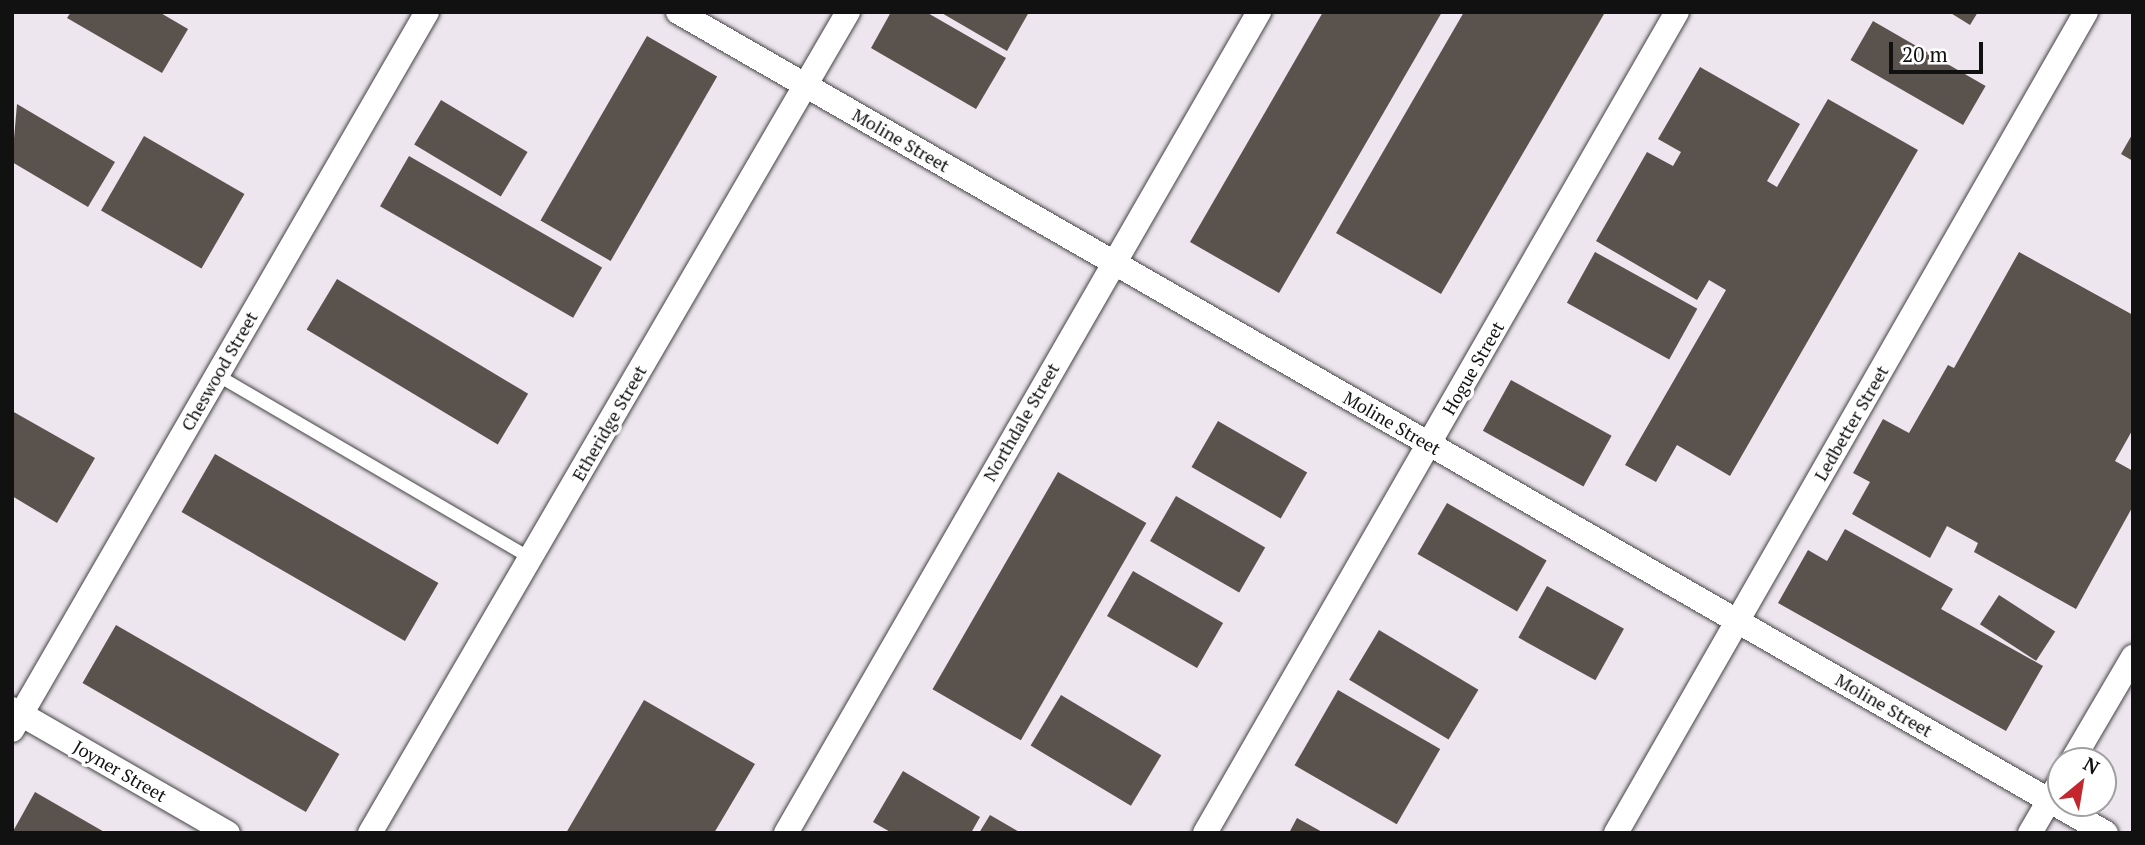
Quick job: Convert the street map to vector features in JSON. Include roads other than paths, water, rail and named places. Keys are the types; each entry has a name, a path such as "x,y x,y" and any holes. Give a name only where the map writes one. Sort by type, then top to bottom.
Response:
{"street":[{"name":"Cheswood Street","path":"15,718 427,12"},
{"name":"Moline Street","path":"678,12 1738,621 2047,786"},
{"name":"Etheridge Street","path":"370,833 848,12"},
{"name":"Northdale Street","path":"786,833 1259,12"},
{"name":"Hogue Street","path":"1205,833 1676,12"},
{"name":"Ledbetter Street","path":"1616,833 2086,12"},
{"path":"2080,747 2133,657"},
{"name":"Joyner Street","path":"15,718 228,833"},
{"path":"2031,833 2047,804"},
{"name":"Moline Street","path":"2087,817 2106,833"}],"lane":[{"path":"217,375 530,558"}]}
